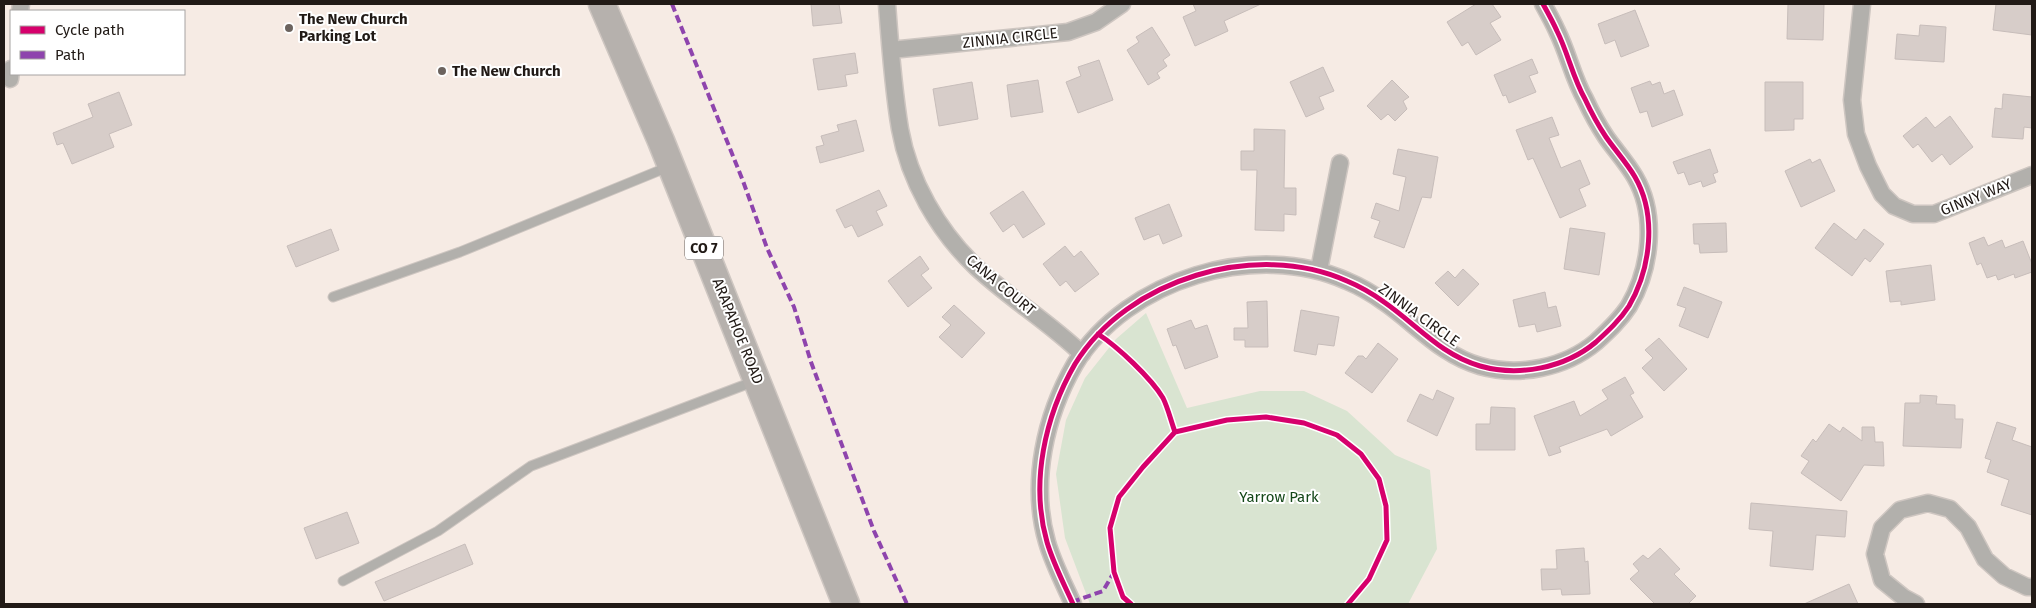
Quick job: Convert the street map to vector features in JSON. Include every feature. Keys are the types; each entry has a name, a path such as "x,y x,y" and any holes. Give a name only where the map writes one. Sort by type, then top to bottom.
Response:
{"main road":[{"name":"ARAPAHOE ROAD","path":"602,4 671,165 846,604"}],"street":[{"name":"CANA COURT","path":"887,4 900,130 914,175 935,218 956,246 977,268 1060,333 1082,354"},
{"name":"ZINNIA CIRCLE","path":"891,50 1068,32 1096,22 1122,4"},
{"name":"ZINNIA CIRCLE","path":"1073,604 1047,541 1040,491 1042,458 1048,427 1066,381 1082,354 1098,334 1121,314 1160,289 1191,276 1234,266 1268,264 1318,270 1347,281 1383,301 1441,348 1457,357 1482,367 1508,371 1544,368 1561,363 1586,351 1613,327 1629,305 1644,272 1649,236 1646,200 1635,176 1606,137 1583,97 1557,31 1543,4"},
{"name":"GINNY WAY","path":"1862,4 1852,100 1856,134 1868,166 1882,194 1894,206 1913,214 1934,214 2032,175"},
{"path":"1318,270 1340,163"},
{"path":"1916,604 1903,597 1882,580 1875,554 1882,528 1900,510 1928,503 1950,509 1968,526 1985,559 2004,576 2027,587 2032,587"}],"lane":[{"path":"333,297 460,252 671,165"},
{"path":"342,581 438,531 531,466 758,380"}],"green space":[{"name":"Yarrow Park","path":"1146,313 1187,408 1260,391 1304,391 1347,411 1395,455 1430,470 1437,549 1408,604 1090,604 1065,538 1056,474 1066,420 1085,378 1116,339"}],"building":[{"path":"811,4 839,4 842,23 813,26"},
{"path":"1193,4 1261,4 1224,21 1228,31 1195,46 1183,17 1196,11"},
{"path":"1476,4 1492,4 1501,17 1490,23 1501,40 1476,55 1468,42 1462,46 1447,22"},
{"path":"1788,4 1824,4 1823,40 1787,39"},
{"path":"1996,4 2031,4 2032,35 1993,30"},
{"path":"1635,10 1649,46 1621,57 1615,40 1605,44 1598,24"},
{"path":"1920,25 1946,27 1944,62 1895,59 1897,34 1919,36"},
{"path":"1152,27 1170,55 1163,60 1167,66 1157,73 1160,78 1148,85 1127,50 1139,42 1136,37"},
{"path":"855,53 858,73 845,75 847,86 818,90 813,59"},
{"path":"1532,59 1538,73 1529,76 1536,92 1509,103 1506,95 1503,96 1494,75"},
{"path":"1099,60 1113,100 1078,113 1066,82 1081,76 1078,67"},
{"path":"1323,67 1334,91 1319,97 1324,109 1306,117 1290,82"},
{"path":"1038,80 1043,112 1011,117 1007,85"},
{"path":"1392,80 1409,97 1403,101 1407,109 1395,121 1388,114 1381,120 1367,106"},
{"path":"1650,81 1652,85 1660,82 1664,94 1674,90 1683,115 1652,127 1647,111 1640,113 1631,88"},
{"path":"972,82 978,119 939,126 933,89"},
{"path":"1765,82 1803,82 1803,119 1794,119 1794,130 1765,131"},
{"path":"119,92 132,125 109,134 114,147 72,164 63,143 57,145 53,133 93,117 88,104"},
{"path":"2003,94 2032,97 2032,128 2024,127 2023,139 1992,137 1995,108 2002,109"},
{"path":"1950,116 1973,147 1950,165 1942,154 1932,162 1918,144 1913,148 1903,136 1926,117 1935,128"},
{"path":"1552,117 1559,135 1549,138 1561,168 1580,160 1590,184 1579,189 1586,206 1560,218 1533,158 1528,160 1516,130"},
{"path":"856,120 864,151 820,163 816,147 824,145 821,136 839,131 837,125"},
{"path":"1254,129 1285,130 1284,188 1296,188 1296,215 1284,214 1284,231 1255,230 1257,170 1241,170 1241,151 1254,151"},
{"path":"1398,149 1438,157 1431,198 1422,197 1404,248 1374,237 1380,221 1371,218 1376,203 1399,211 1406,177 1393,174"},
{"path":"1710,149 1718,172 1713,174 1716,182 1703,187 1701,181 1689,185 1684,172 1678,174 1673,162"},
{"path":"1810,159 1812,163 1820,159 1835,191 1801,207 1785,171"},
{"path":"879,190 887,206 876,211 883,225 858,237 852,225 845,228 836,210"},
{"path":"1023,191 1045,224 1023,238 1014,224 1003,232 990,213"},
{"path":"1169,204 1182,236 1163,244 1159,234 1144,240 1135,218"},
{"path":"1726,223 1727,252 1700,253 1699,244 1694,244 1693,224"},
{"path":"1834,223 1856,240 1864,229 1884,244 1870,262 1865,258 1852,276 1815,248"},
{"path":"1570,228 1605,233 1599,275 1564,269"},
{"path":"331,229 339,250 296,267 287,246"},
{"path":"1984,237 1988,246 2002,240 2005,248 2023,241 2032,264 2032,272 2015,278 2014,274 1998,280 1996,275 1987,278 1981,263 1977,265 1969,243"},
{"path":"1065,246 1074,257 1081,251 1099,274 1075,292 1066,281 1060,286 1043,264"},
{"path":"920,256 929,269 921,275 932,288 908,307 888,281"},
{"path":"1931,265 1935,300 1901,305 1901,301 1890,302 1886,271"},
{"path":"1463,269 1479,284 1458,306 1435,283 1448,271 1455,278"},
{"path":"1684,287 1722,302 1708,338 1679,326 1686,308 1677,305"},
{"path":"1545,292 1548,308 1556,306 1561,326 1537,332 1535,324 1519,327 1513,300"},
{"path":"1267,301 1268,347 1245,347 1245,340 1234,340 1234,328 1248,328 1247,302"},
{"path":"954,305 985,333 962,358 939,337 951,325 942,317"},
{"path":"1301,310 1339,317 1334,346 1318,344 1316,355 1294,351"},
{"path":"1191,320 1195,329 1207,325 1218,357 1185,369 1176,345 1173,346 1167,329"},
{"path":"1659,338 1687,369 1664,391 1642,368 1653,358 1645,350"},
{"path":"1378,343 1398,359 1372,393 1345,373 1358,356 1363,356 1366,359"},
{"path":"1625,377 1634,393 1630,395 1643,417 1611,436 1607,429 1559,447 1561,452 1549,456 1534,416 1574,401 1580,416 1608,399 1602,390"},
{"path":"1437,390 1454,398 1437,436 1407,421 1420,394 1433,400"},
{"path":"1920,395 1937,396 1936,404 1955,405 1955,419 1963,419 1961,448 1903,446 1905,403 1920,403"},
{"path":"1491,407 1515,408 1515,450 1476,450 1476,424 1490,424"},
{"path":"1997,422 2016,428 2012,440 2032,447 2032,515 2001,505 2009,480 1987,472 1991,460 1985,458"},
{"path":"1829,424 1840,432 1843,427 1862,441 1862,427 1874,427 1875,442 1883,442 1884,466 1864,465 1841,501 1801,473 1809,461 1801,456 1813,439 1816,442"},
{"path":"1751,503 1847,511 1845,537 1816,535 1813,570 1770,566 1773,531 1749,529"},
{"path":"347,512 359,543 316,559 304,528"},
{"path":"465,544 473,564 384,601 375,582"},
{"path":"1584,548 1585,562 1588,561 1590,594 1562,595 1561,589 1542,590 1541,569 1557,569 1556,550"},
{"path":"1660,548 1680,569 1674,574 1696,596 1688,604 1655,604 1630,579 1639,571 1633,564 1643,555 1648,559"},
{"path":"1849,584 1858,604 1804,604"}],"marked path":[{"path":"672,4 743,181 767,248 794,307 811,362 874,531 907,604"},
{"path":"1072,602 1103,591 1114,572"}],"cycle path":[{"path":"1073,604 1052,558 1042,520 1040,473 1048,428 1064,384 1075,364 1098,334 1127,309 1160,290 1196,275 1235,267 1273,265 1311,269 1347,281 1371,293 1441,347 1466,361 1480,366 1510,371 1541,368 1570,358 1596,342 1622,316 1636,291 1646,259 1649,224 1642,192 1635,177 1597,123 1577,83 1561,39 1543,4"},
{"path":"1098,334 1134,363 1151,381 1165,402 1175,432"},
{"path":"1131,604 1123,597 1114,572 1110,528 1119,497 1175,432 1227,420 1266,417 1304,423 1337,435 1361,454 1379,479 1386,506 1387,540 1369,579 1348,604"}],"place":[{"name":"The New Church Parking Lot","path":"289,28"},
{"name":"The New Church","path":"442,71"}]}
